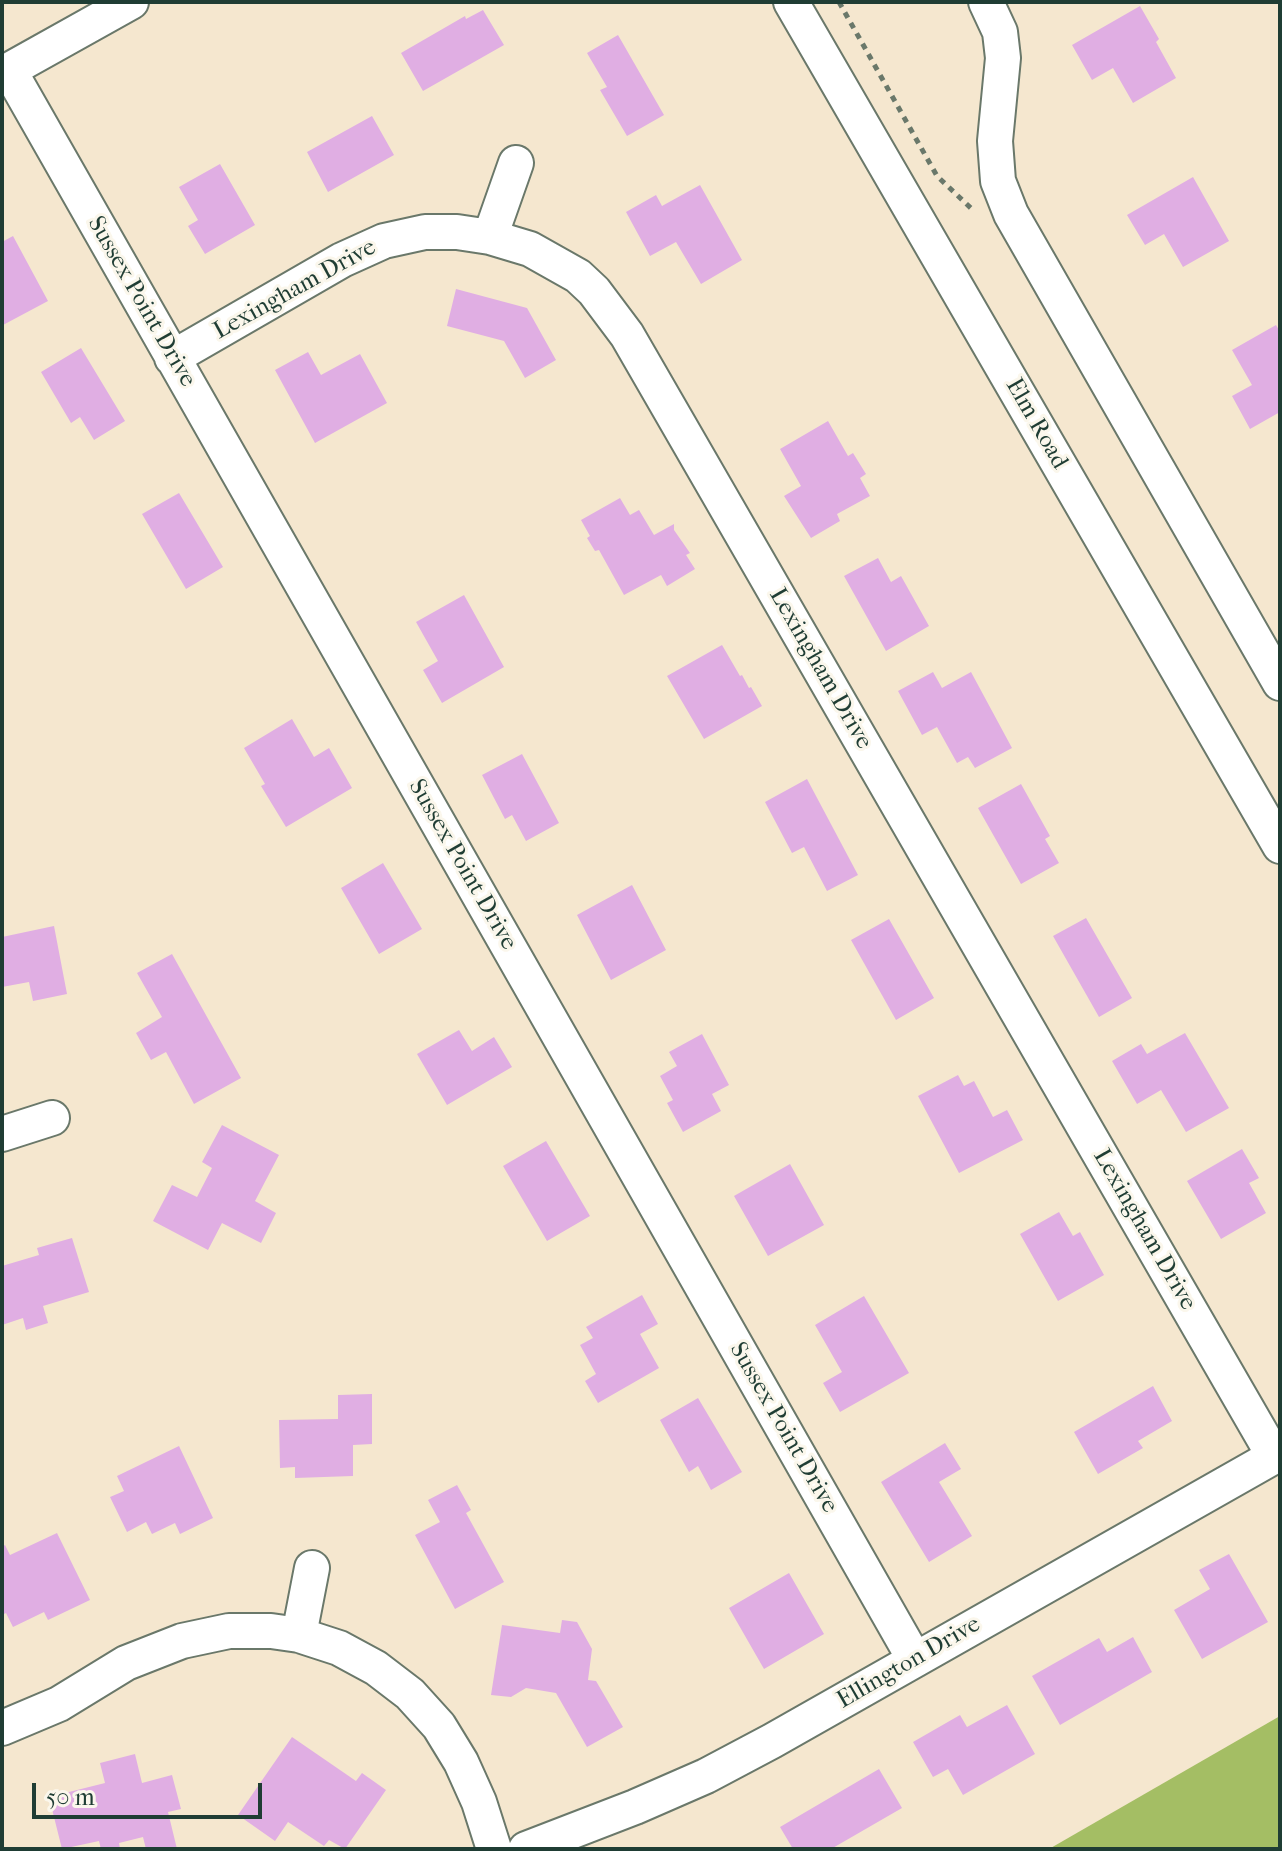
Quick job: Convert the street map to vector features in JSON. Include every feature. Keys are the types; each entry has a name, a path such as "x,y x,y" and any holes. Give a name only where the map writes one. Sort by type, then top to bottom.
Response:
{"street":[{"path":"6,72 131,2"},
{"name":"Elm Road","path":"791,2 1279,843"},
{"path":"986,2 1000,32 1003,58 995,141 998,181 1017,225 1280,683"},
{"name":"Sussex Point Drive","path":"6,72 915,1660"},
{"path":"490,237 516,163"},
{"name":"Lexingham Drive","path":"172,358 342,260 384,241 425,232 457,232 490,237 530,249 578,276 609,308 627,335 1277,1454"},
{"path":"2,1134 52,1118"},
{"name":"Ellington Drive","path":"526,1849 706,1776 1277,1454"},
{"path":"299,1635 312,1568"},
{"path":"2,1728 59,1704 126,1663 182,1641 229,1631 299,1635 339,1648 376,1668 410,1694 439,1726 461,1762 479,1802 494,1849"}],"path":[{"path":"839,2 937,176 979,216 1017,225"}],"green space":[{"path":"1280,1716 1280,1849 1049,1849"}],"building":[{"path":"1140,6 1176,78 1133,103 1113,68 1092,80 1072,45"},
{"path":"483,10 504,45 423,91 401,53 465,16 466,19"},
{"path":"618,35 664,115 627,136 600,90 607,87 587,53"},
{"path":"372,116 394,155 328,192 307,152"},
{"path":"220,164 255,225 205,254 188,226 198,220 179,187"},
{"path":"1193,177 1229,241 1183,267 1164,234 1145,245 1127,215"},
{"path":"700,185 742,260 701,284 676,242 650,256 626,212 656,195 662,206"},
{"path":"13,236 48,301 3,325 2,242"},
{"path":"456,289 527,308 556,360 525,378 504,341 447,326"},
{"path":"1276,325 1280,332 1280,412 1250,429 1232,396 1252,385 1232,350"},
{"path":"81,348 125,421 94,440 80,417 71,423 41,372"},
{"path":"308,352 321,375 360,354 387,403 315,443 275,370"},
{"path":"828,421 848,456 853,453 866,474 860,478 870,496 837,514 840,521 811,538 784,496 801,486 780,449"},
{"path":"179,493 223,567 186,589 142,514"},
{"path":"620,498 630,515 639,510 654,535 674,524 674,530 690,553 686,555 695,569 667,586 661,575 624,595 599,550 595,551 587,538 590,536 581,520"},
{"path":"878,558 891,582 901,576 929,626 886,651 844,576"},
{"path":"464,595 504,667 442,703 423,670 438,661 416,622"},
{"path":"722,645 762,706 704,739 667,676"},
{"path":"933,672 942,688 971,672 1012,748 975,768 968,757 957,763 937,727 922,735 898,691"},
{"path":"292,719 314,757 329,748 352,788 286,827 261,786 265,784 244,748"},
{"path":"522,754 559,823 526,841 512,815 505,819 482,775"},
{"path":"807,779 858,875 827,891 804,847 792,853 765,802"},
{"path":"1021,784 1050,836 1045,839 1059,863 1021,884 978,808"},
{"path":"383,863 422,929 379,954 341,888"},
{"path":"632,885 666,950 611,980 577,915"},
{"path":"1086,918 1132,998 1099,1017 1053,936"},
{"path":"889,919 934,998 896,1020 851,940"},
{"path":"54,926 67,994 33,1001 29,982 2,987 2,937"},
{"path":"172,954 241,1078 194,1104 166,1052 151,1060 136,1033 162,1017 137,973"},
{"path":"459,1030 472,1051 494,1037 512,1067 447,1105 417,1054"},
{"path":"1185,1033 1229,1108 1186,1132 1161,1090 1137,1104 1112,1061 1141,1044 1147,1054"},
{"path":"702,1034 729,1085 712,1094 721,1111 683,1132 667,1103 673,1100 660,1076 677,1066 669,1052"},
{"path":"958,1075 964,1086 974,1081 993,1117 1007,1110 1023,1140 959,1173 918,1096"},
{"path":"222,1125 279,1155 255,1201 276,1213 261,1243 222,1223 208,1250 153,1221 172,1185 197,1197 212,1168 202,1162"},
{"path":"546,1141 590,1216 547,1241 503,1166"},
{"path":"1242,1149 1259,1178 1249,1183 1266,1213 1221,1239 1187,1181"},
{"path":"790,1164 824,1225 768,1256 734,1196"},
{"path":"1059,1212 1073,1236 1080,1232 1104,1275 1058,1301 1020,1234"},
{"path":"72,1238 89,1292 43,1306 48,1323 26,1330 23,1318 2,1325 2,1266 39,1255 37,1248"},
{"path":"642,1295 658,1324 640,1334 659,1368 598,1403 585,1381 596,1374 580,1345 593,1338 586,1327"},
{"path":"864,1296 909,1373 840,1412 823,1383 842,1372 815,1325"},
{"path":"1153,1386 1172,1421 1138,1441 1143,1448 1098,1474 1074,1432"},
{"path":"372,1394 372,1444 353,1445 353,1476 295,1478 295,1467 280,1468 279,1420 338,1419 338,1395"},
{"path":"698,1398 742,1472 711,1490 698,1466 689,1472 660,1420"},
{"path":"945,1443 961,1469 939,1482 972,1536 929,1562 881,1482"},
{"path":"179,1446 213,1518 180,1534 175,1523 152,1534 146,1522 127,1532 110,1497 124,1491 117,1476"},
{"path":"457,1485 471,1510 466,1513 504,1582 455,1609 415,1535 440,1522 428,1500"},
{"path":"57,1533 90,1600 48,1620 44,1612 13,1627 6,1613 2,1615 2,1547 5,1545 10,1555"},
{"path":"1229,1554 1268,1622 1202,1659 1174,1610 1210,1589 1199,1570"},
{"path":"789,1573 824,1634 764,1669 729,1608"},
{"path":"562,1620 577,1622 592,1649 588,1680 596,1681 623,1727 587,1747 556,1693 526,1688 511,1697 491,1695 502,1625 560,1633"},
{"path":"1133,1637 1152,1672 1060,1725 1032,1676 1099,1638 1107,1652"},
{"path":"1007,1705 1035,1754 963,1795 948,1769 933,1777 913,1742 960,1715 967,1727"},
{"path":"292,1737 356,1781 362,1773 386,1790 345,1849 329,1840 324,1846 288,1822 275,1841 238,1815"},
{"path":"135,1754 142,1783 172,1775 181,1809 168,1812 177,1849 146,1849 143,1837 119,1843 120,1849 101,1849 99,1841 62,1849 49,1797 105,1783 100,1763"},
{"path":"879,1769 902,1808 831,1849 793,1849 780,1827"}]}
